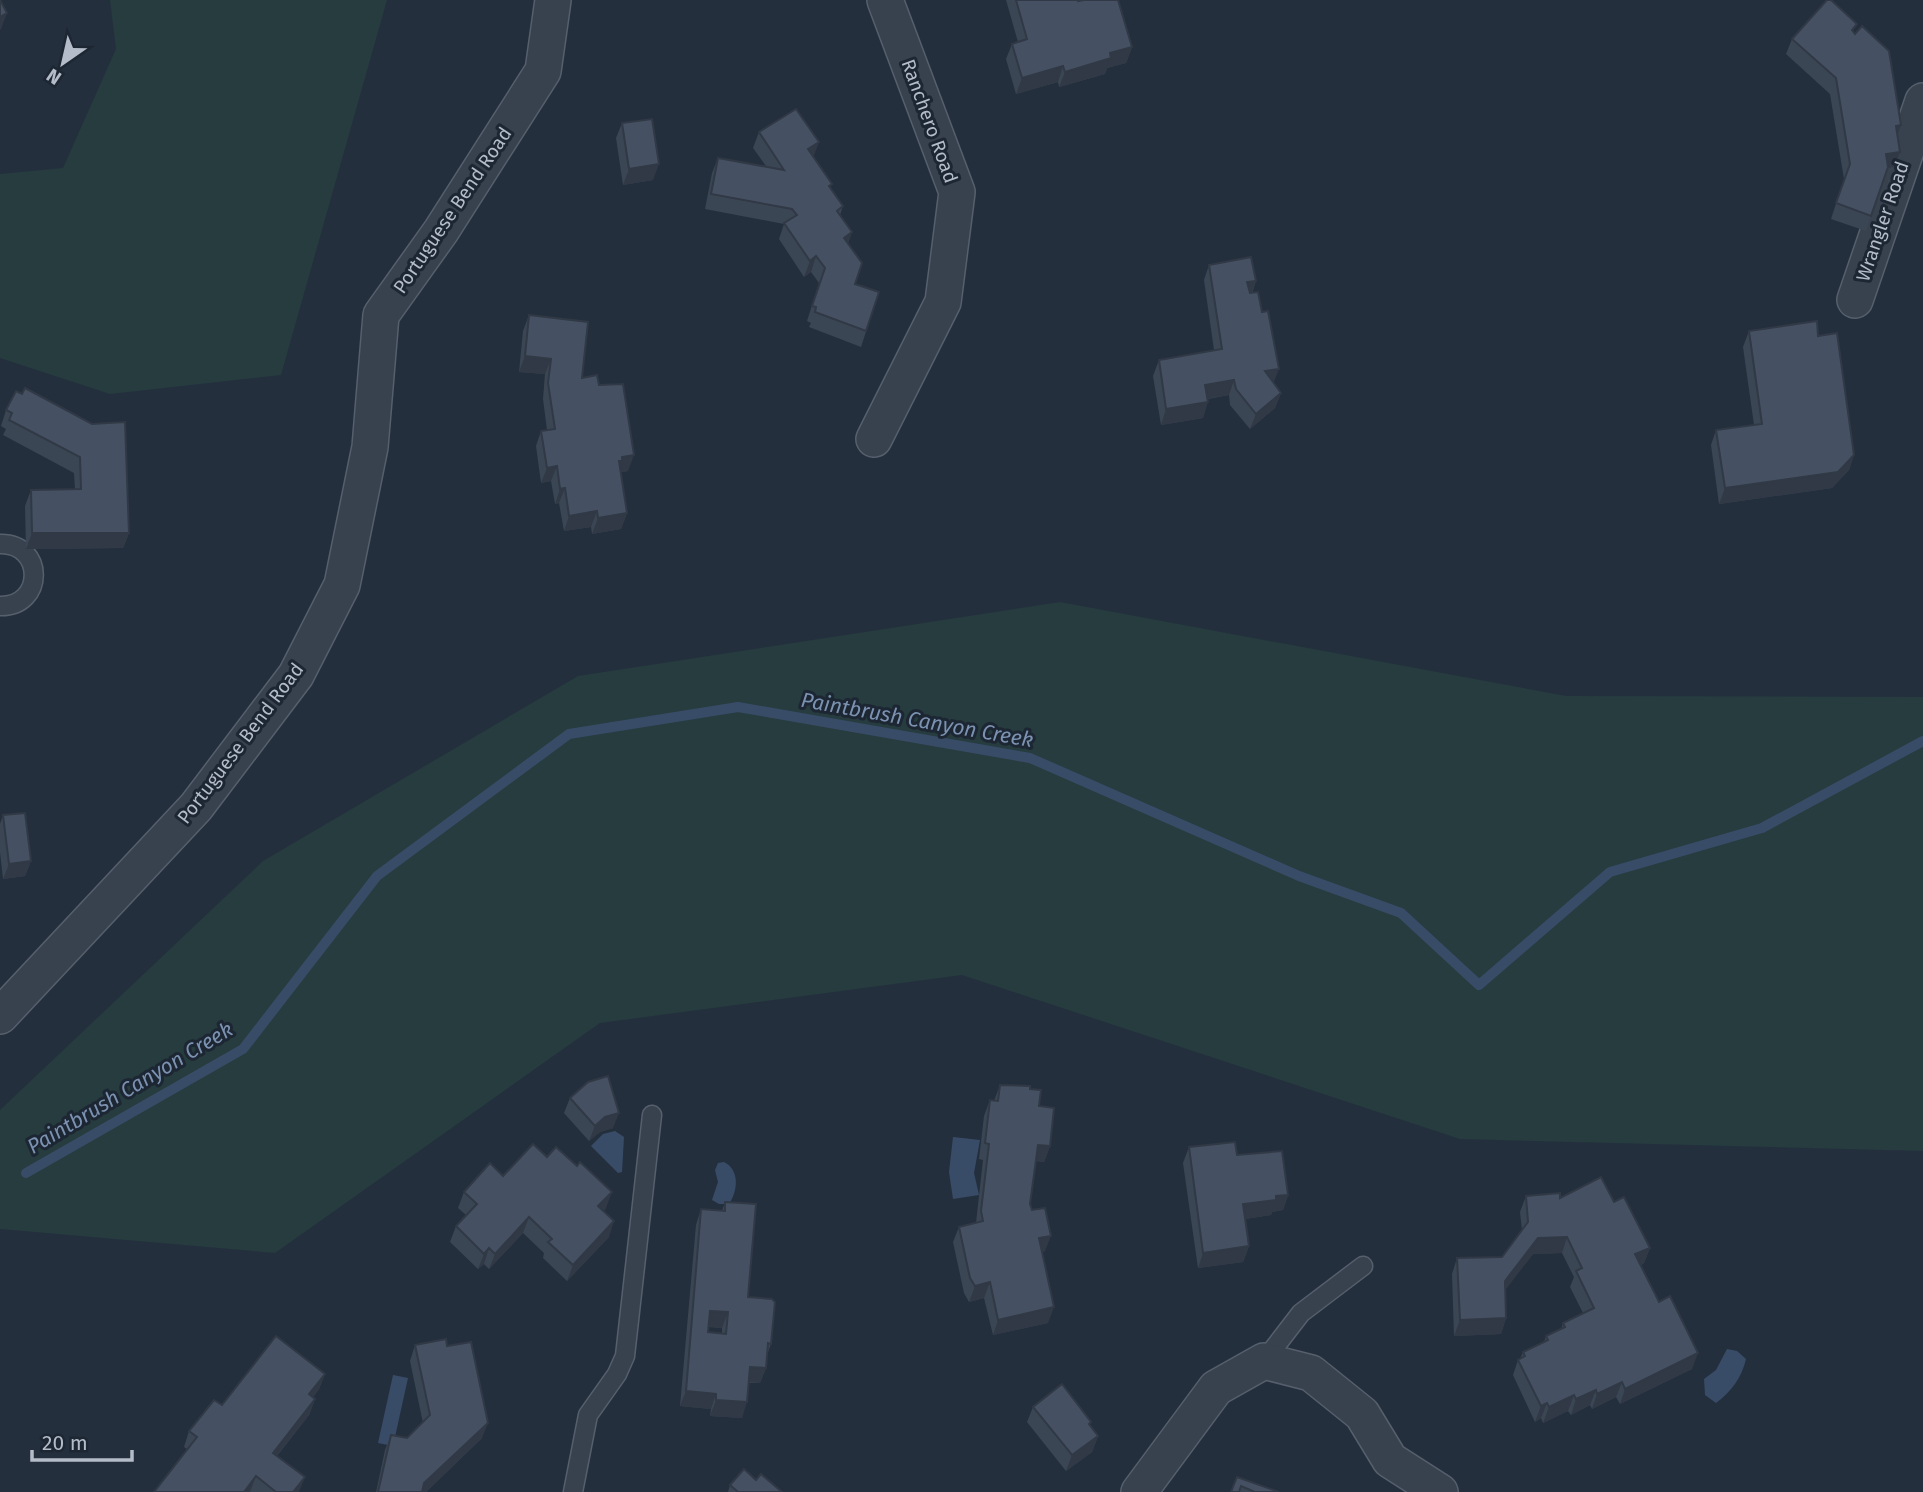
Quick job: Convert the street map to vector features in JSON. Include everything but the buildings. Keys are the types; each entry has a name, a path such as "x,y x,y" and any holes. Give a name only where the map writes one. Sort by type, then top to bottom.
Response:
{"street":[{"name":"Portuguese Bend Road","path":"0,1016 196,807 296,676 342,585 370,447 381,315 441,231 543,71 553,0"},
{"name":"Ranchero Road","path":"874,439 943,302 957,192 885,0"},
{"name":"Wrangler Road","path":"1855,300 1923,102"},
{"path":"1139,1492 1216,1388 1264,1361 1311,1373 1362,1414 1390,1460 1440,1492"}],"lane":[{"path":"0,544 22,549 30,557 35,569 30,593 21,601 0,606"},
{"path":"573,1492 588,1415 617,1374 625,1356 652,1115"},
{"path":"1264,1361 1301,1312 1363,1266"}],"green space":[{"path":"110,0 387,0 281,375 110,394 0,358 0,174 63,168 116,49"},
{"path":"1060,602 1566,696 1923,697 1923,1151 1460,1139 962,975 600,1023 275,1253 0,1229 0,1110 263,861 578,676"}],"water":[{"path":"615,1131 624,1137 622,1172 618,1173 591,1146 603,1134"},
{"path":"953,1137 980,1140 974,1173 979,1195 953,1199 949,1172"},
{"path":"724,1162 733,1170 736,1187 729,1204 719,1204 712,1200 718,1182 715,1170 718,1163"},
{"path":"1727,1349 1737,1351 1746,1359 1735,1384 1716,1403 1705,1395 1704,1379 1716,1370"},
{"path":"393,1375 408,1378 393,1446 378,1443"}],"waterway":[{"name":"Paintbrush Canyon Creek","path":"26,1173 243,1049 377,876 569,734 738,707 1030,758 1299,876 1401,913 1479,985 1610,872 1762,828 1923,741"}]}
